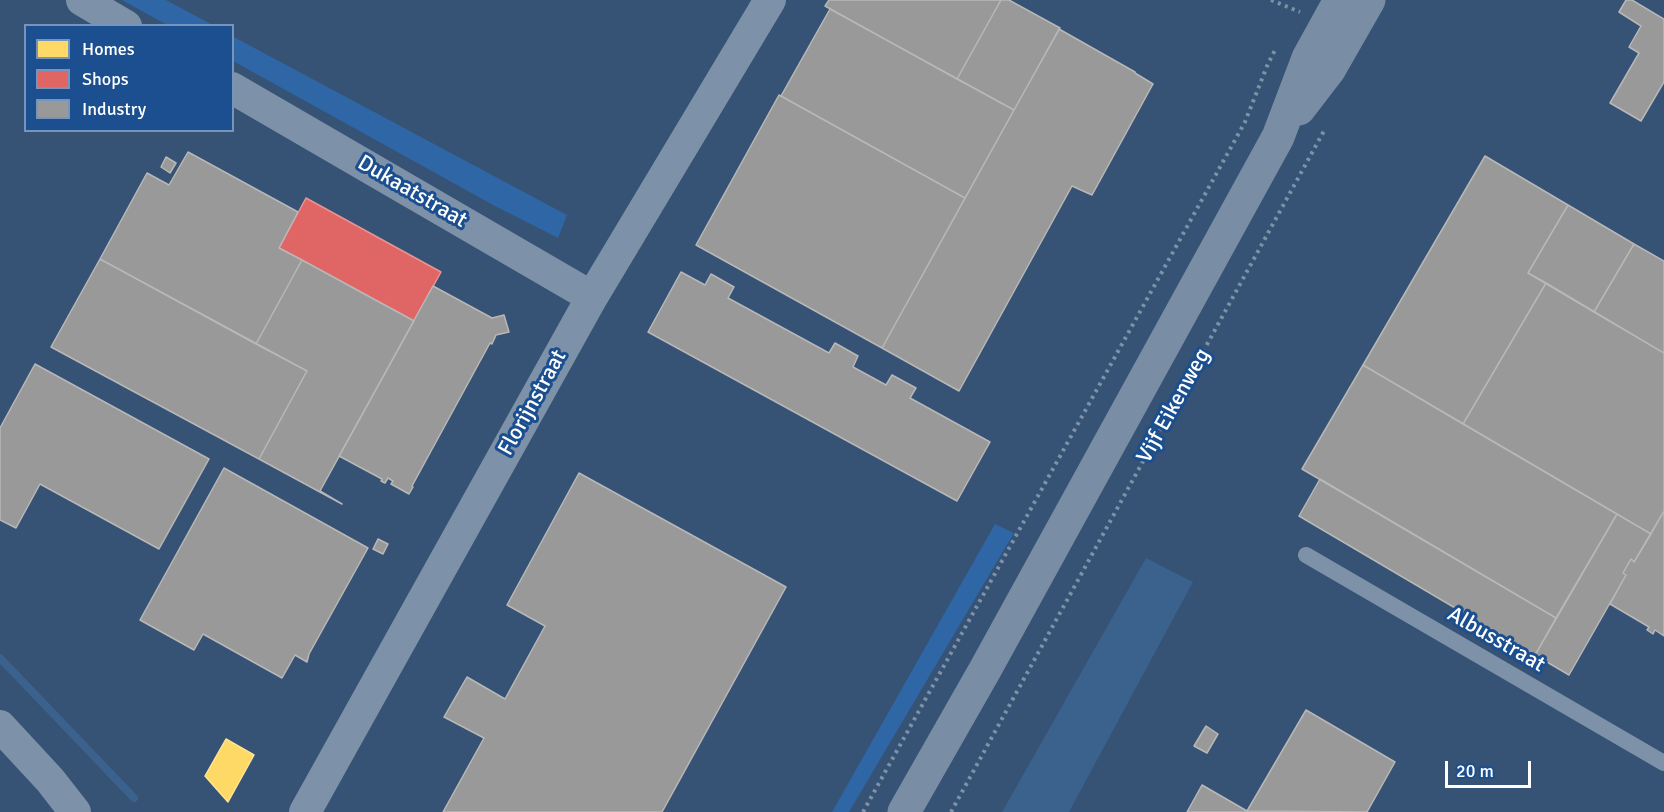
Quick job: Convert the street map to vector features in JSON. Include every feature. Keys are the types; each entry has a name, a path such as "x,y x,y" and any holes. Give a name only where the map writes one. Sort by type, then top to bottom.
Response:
{"main road":[{"name":"Vijf Eikenweg","path":"904,812 986,668 1278,137 1308,58 1340,0"},
{"name":"Vijf Eikenweg","path":"1278,137 1329,70 1370,0"}],"street":[{"path":"82,0 123,24"},
{"name":"Florijnstraat","path":"305,812 592,297 770,0"},
{"name":"Dukaatstraat","path":"234,89 592,297"},
{"path":"0,726 50,780 75,812"}],"lane":[{"name":"Albusstraat","path":"1306,555 1664,763"}],"path":[{"path":"1292,20 1302,0"},
{"path":"863,812 1245,122 1277,47"},
{"name":"Vijf Eikenweg","path":"951,812 1329,121"}],"shaded area":[{"path":"122,0 166,0 211,24 165,24"},
{"path":"234,37 567,215 558,238 493,205 234,62"},
{"path":"995,524 1014,533 849,812 832,812"},
{"path":"1146,558 1193,582 1069,812 1002,812"}],"building: Homes":[{"path":"226,739 254,755 228,802 205,776"}],"building: Shops":[{"path":"306,198 441,272 414,321 279,248"}],"building: Industry":[{"path":"829,0 1001,0 957,79 825,6"},
{"path":"1001,0 1009,0 1060,28 1014,110 957,79"},
{"path":"1626,0 1632,0 1664,19 1664,82 1641,121 1610,103 1639,53 1629,47 1641,26 1619,12"},
{"path":"830,9 1014,110 965,198 781,96"},
{"path":"1059,29 1153,84 1092,195 1072,186 959,391 882,348"},
{"path":"779,95 965,198 882,348 696,245"},
{"path":"188,152 298,212 279,248 302,260 256,344 100,259 147,173 169,185"},
{"path":"1485,156 1568,205 1528,273 1546,283 1463,424 1363,365"},
{"path":"166,157 176,163 170,173 161,167"},
{"path":"1568,205 1634,244 1594,312 1528,273"},
{"path":"1634,244 1664,261 1664,353 1594,312"},
{"path":"100,259 307,371 259,459 51,347"},
{"path":"302,260 414,321 320,491 342,504 259,459 307,371 256,344"},
{"path":"681,272 705,285 711,274 734,287 728,298 829,353 835,343 858,356 853,367 886,385 892,375 916,388 910,398 990,442 957,501 648,332"},
{"path":"1546,283 1664,353 1664,511 1651,534 1463,424"},
{"path":"433,286 492,318 504,315 509,332 496,335 492,344 490,343 409,494 391,484 393,481 388,478 385,483 381,481 382,479 339,456"},
{"path":"35,364 209,459 159,549 40,484 16,528 0,520 0,428"},
{"path":"1363,365 1617,514 1556,618 1302,469"},
{"path":"224,468 368,548 309,654 307,662 295,655 282,678 203,634 194,650 140,620"},
{"path":"579,473 786,587 662,812 443,812 484,738 444,717 467,677 505,699 545,626 507,605"},
{"path":"1320,479 1556,618 1535,655 1299,516"},
{"path":"1664,511 1664,636 1655,630 1653,634 1647,630 1649,627 1610,604 1626,575 1623,573 1631,559 1634,562"},
{"path":"1617,514 1651,534 1634,562 1631,559 1623,573 1626,575 1569,675 1535,655"},
{"path":"378,539 388,544 383,554 373,549"},
{"path":"1306,710 1395,762 1367,812 1247,811"},
{"path":"1206,726 1218,734 1207,753 1194,746"},
{"path":"1202,785 1247,811 1249,812 1187,812"}],"waterway":[{"path":"0,658 134,798"}]}
